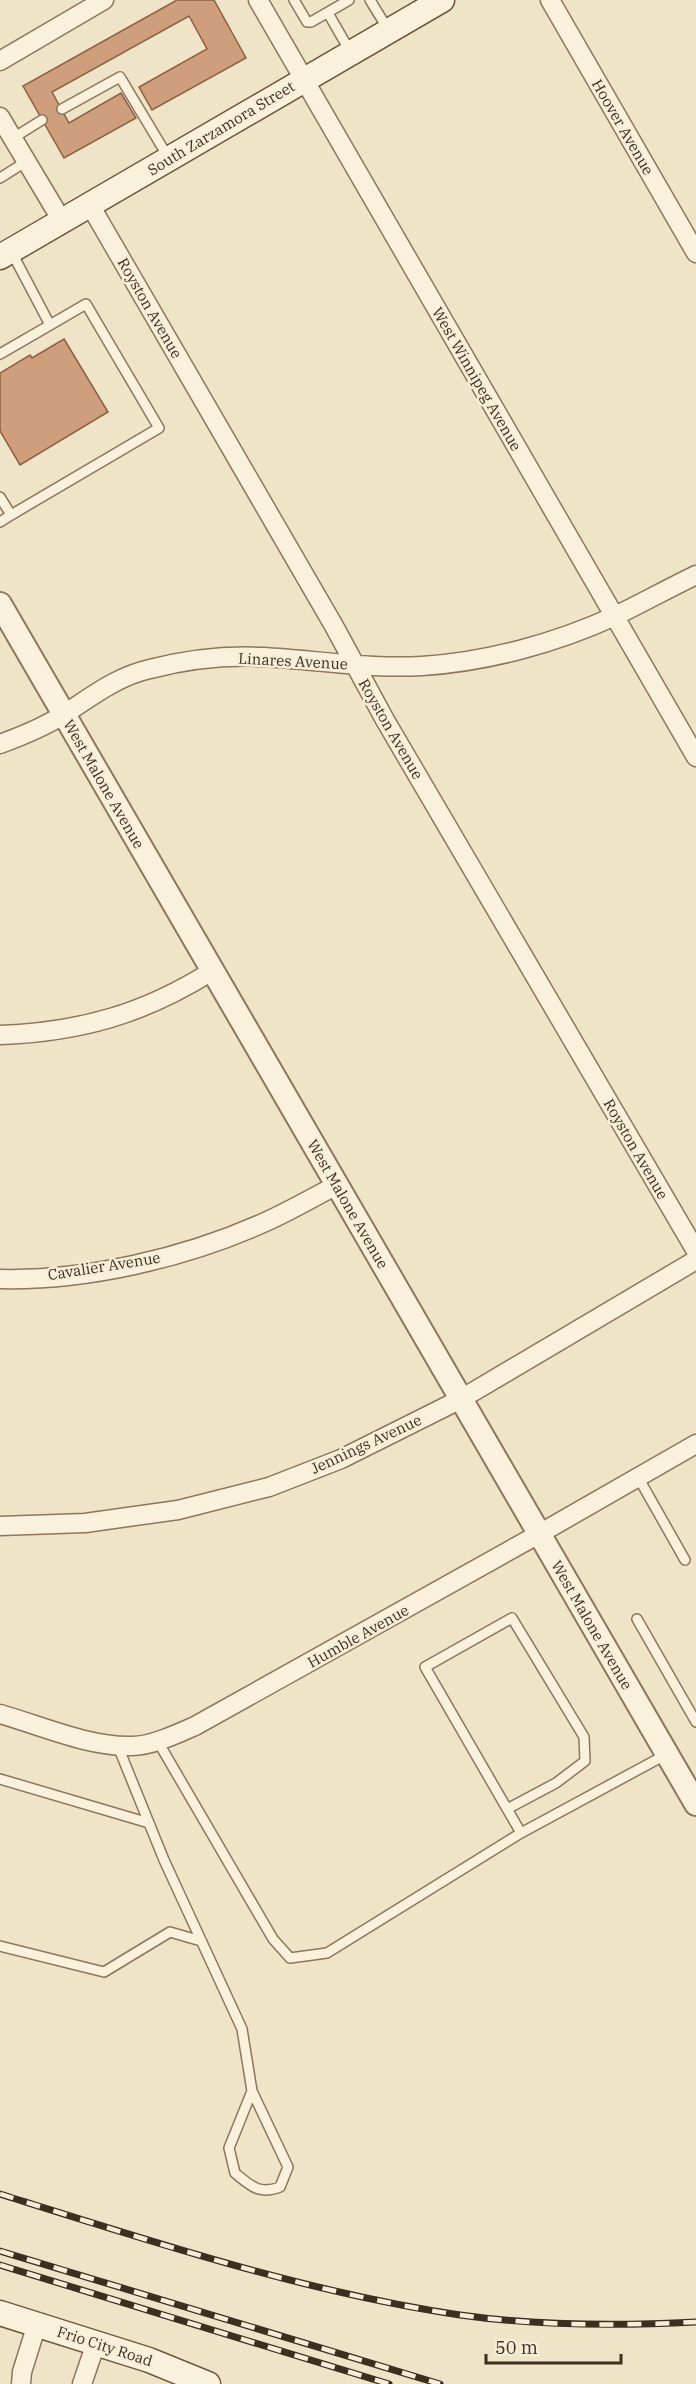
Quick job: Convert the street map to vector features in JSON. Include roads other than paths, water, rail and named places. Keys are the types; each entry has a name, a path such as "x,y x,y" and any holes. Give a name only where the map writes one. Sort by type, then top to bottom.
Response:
{"main road":[{"name":"South Zarzamora Street","path":"5,254 388,31 419,9 442,0"},
{"name":"Frio City Road","path":"0,2313 148,2360 208,2384"}],"street":[{"path":"0,61 104,0"},
{"name":"West Winnipeg Avenue","path":"258,0 696,757"},
{"name":"Hoover Avenue","path":"550,0 696,253"},
{"path":"0,117 62,221"},
{"name":"Royston Avenue","path":"90,205 696,1251"},
{"name":"Linares Avenue","path":"0,744 64,715 89,696 126,677 149,669 222,658 260,657 354,664 423,666 482,658 541,644 614,616 696,575"},
{"name":"West Malone Avenue","path":"0,604 696,1804"},
{"path":"0,1035 57,1030 106,1021 188,986 212,971"},
{"name":"Cavalier Avenue","path":"0,1279 99,1270 141,1263 203,1246 264,1223 337,1185"},
{"name":"Jennings Avenue","path":"0,1526 85,1523 178,1510 269,1487 341,1459 461,1399 696,1260"},
{"name":"Humble Avenue","path":"0,1714 80,1740 133,1746 195,1726 696,1444"},
{"path":"21,2384 22,2372 37,2324"},
{"path":"81,2384 96,2343"}],"lane":[{"path":"294,0 307,22 311,22 349,0"},
{"path":"370,0 388,31"},
{"path":"328,13 351,52"},
{"path":"62,109 120,77 170,159"},
{"path":"13,138 42,120"},
{"path":"0,178 27,161"},
{"path":"5,254 50,325"},
{"path":"0,354 86,304 159,428 0,522"},
{"path":"0,497 11,515"},
{"path":"638,1477 686,1560"},
{"path":"507,1809 556,1783 585,1761 584,1737 512,1618 425,1667 507,1809 521,1833"},
{"path":"637,1619 696,1722"},
{"path":"157,1740 273,1939 290,1958 327,1953 521,1833 667,1754"},
{"path":"117,1744 149,1823 242,2029 252,2091 288,2167 280,2187 267,2192 254,2188 235,2173 229,2148 252,2091"},
{"path":"0,1779 149,1823"},
{"path":"0,1946 104,1972 170,1932 201,1941"}],"railway":[{"path":"0,2194 228,2264 402,2305 490,2319 549,2323 696,2322"},
{"path":"0,2251 440,2384"},
{"path":"0,2265 389,2384"}]}
